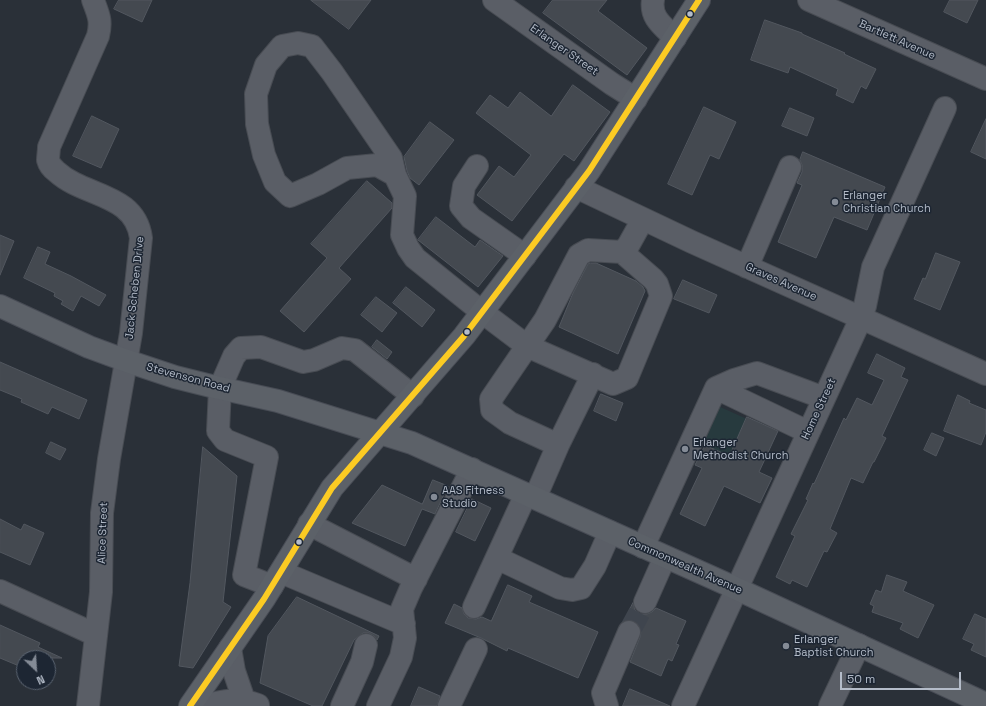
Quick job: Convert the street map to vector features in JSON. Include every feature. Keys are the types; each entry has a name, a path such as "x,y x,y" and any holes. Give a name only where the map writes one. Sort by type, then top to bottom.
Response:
{"main road":[{"path":"190,706 276,579 332,488 464,336 589,171 699,0"},
{"name":"Stevenson Road","path":"0,306 89,347 126,361 175,377 278,400 381,432"},
{"name":"Commonwealth Avenue","path":"381,432 412,443 472,469 986,704"}],"street":[{"name":"Jack Scheben Drive","path":"93,0 100,18 98,36 49,147 48,161 53,169 64,179 114,200 124,207 132,215 140,228 141,238 131,333 126,361"},
{"path":"652,0 652,10 655,17 675,38"},
{"name":"Bartlett Avenue","path":"809,0 986,79"},
{"name":"Erlanger Street","path":"501,2 612,84 636,99"},
{"path":"395,175 377,165 347,168 318,184 290,196 275,182 264,154 257,124 256,94 266,65 282,46 298,43 312,46 332,72 391,158 395,175 405,196 402,235 415,258 527,346 614,384 626,378 661,296 657,284 622,252 588,250 579,255 545,320 527,346 491,399 492,410 510,423 558,445"},
{"name":"Home Street","path":"683,706 860,318 865,306 873,267 945,108"},
{"path":"477,166 464,186 461,206 471,218 525,256"},
{"path":"747,267 790,167"},
{"name":"Graves Avenue","path":"576,187 747,267 986,374"},
{"path":"622,252 628,246 643,219"},
{"path":"404,624 373,631 276,579 244,575 267,457 226,440 218,432 220,388 234,356 241,348 261,347 303,362 314,360 342,348 355,350 413,396"},
{"name":"Alice Street","path":"88,706 101,592 102,513 109,459 126,361"},
{"path":"643,547 716,388 734,380 757,373 824,398"},
{"path":"474,607 497,558 558,445 593,374"},
{"path":"716,388 808,432"},
{"path":"378,706 401,657 405,638 402,609 472,469"},
{"path":"309,524 416,579"},
{"path":"497,558 560,588 572,590 581,588 592,571 610,532"},
{"path":"645,602 665,557"},
{"path":"0,591 96,634"},
{"path":"342,706 362,662 373,631"},
{"path":"607,706 603,694 629,632"},
{"path":"830,706 859,646"},
{"path":"230,648 234,671 250,704"},
{"path":"449,706 476,649"},
{"path":"204,706 231,700 250,704"}],"green space":[{"path":"718,406 747,419 729,456 700,443"}],"building":[{"path":"119,0 152,0 142,22 114,9"},
{"path":"311,0 371,0 349,29"},
{"path":"553,0 607,0 598,11 647,48 627,75 543,13"},
{"path":"950,0 978,0 967,23 944,12"},
{"path":"765,20 802,33 876,69 866,89 861,86 853,103 836,95 838,89 790,67 788,73 751,60"},
{"path":"573,85 610,112 574,161 564,154 512,221 477,195 499,166 514,177 531,155 476,113 490,95 508,108 520,92 551,116"},
{"path":"704,107 736,122 719,159 710,155 692,195 668,184"},
{"path":"790,108 814,118 807,136 782,126"},
{"path":"92,116 119,129 101,168 73,156"},
{"path":"986,119 986,159 971,152"},
{"path":"430,122 454,140 419,185 410,178 404,157"},
{"name":"Erlanger Christian Church","path":"803,152 885,187 867,230 834,217 816,258 778,242 802,185 797,183 802,172 800,160"},
{"path":"367,181 392,203 392,208 339,268 351,279 304,332 280,311 327,258 311,244"},
{"path":"436,217 475,247 480,240 503,256 478,287 418,240"},
{"path":"0,235 14,241 0,275"},
{"path":"38,247 50,252 45,264 106,295 99,306 81,296 73,311 61,304 63,301 54,296 55,293 24,278"},
{"path":"936,253 960,262 940,310 914,299 923,278 925,279"},
{"path":"596,263 636,281 645,291 618,354 559,327 573,293 588,264"},
{"path":"683,280 717,295 709,313 674,299"},
{"path":"406,287 435,310 422,327 393,303"},
{"path":"376,297 397,313 382,332 361,315"},
{"path":"377,340 392,352 387,359 372,347"},
{"path":"877,354 905,368 901,377 908,380 882,436 886,438 863,483 851,478 830,529 837,533 827,552 824,551 807,587 792,580 790,584 776,577 795,536 791,534 808,500 806,499 813,483 814,484 844,418 846,420 857,398 872,405 884,380 868,373"},
{"path":"0,362 87,400 79,419 52,407 48,414 21,402 22,399 0,390"},
{"path":"601,394 623,403 616,421 594,411"},
{"path":"958,395 970,401 969,403 986,410 986,432 981,445 944,431"},
{"path":"747,417 778,431 759,472 772,478 760,503 724,486 705,526 680,514 702,468 695,465 705,445 729,456"},
{"path":"932,433 944,438 936,456 924,450"},
{"path":"51,442 66,449 60,460 46,453"},
{"path":"203,447 237,476 223,602 231,607 193,668 179,666 190,583"},
{"path":"433,480 448,486 435,514 422,509 405,546 352,523 382,485 422,504"},
{"path":"472,499 491,508 475,541 456,532"},
{"path":"0,519 21,530 24,524 44,533 30,565 0,552"},
{"path":"887,575 907,582 903,591 934,605 918,638 900,629 903,623 872,612 874,606 870,604 876,590 881,592"},
{"path":"508,585 532,596 529,602 598,632 578,678 508,648 507,651 445,623 454,604 462,608 464,614 468,618 476,619 482,617 491,621"},
{"path":"297,597 379,636 377,640 369,633 363,633 354,640 322,706 313,706 260,683 268,636"},
{"path":"633,603 635,610 640,614 647,614 656,608 686,621 676,644 679,645 672,661 668,659 661,676 630,662 641,631 639,625 634,621 625,620"},
{"path":"975,614 986,619 986,657 971,650 974,644 963,639"},
{"path":"0,625 40,643 38,647 45,650 16,650 16,665 0,658"},
{"path":"419,687 440,696 437,706 411,706"},
{"path":"630,689 670,706 623,706"}],"tunnel":[{"path":"629,632 645,602"}],"transit line":[{"path":"190,706 264,599 332,488 464,336 589,171 699,0"}],"place":[{"name":"Erlanger Christian Church","path":"835,202"},
{"name":"Erlanger Methodist Church","path":"685,449"},
{"name":"AAS Fitness Studio","path":"434,497"},
{"name":"Erlanger Baptist Church","path":"786,646"}]}
